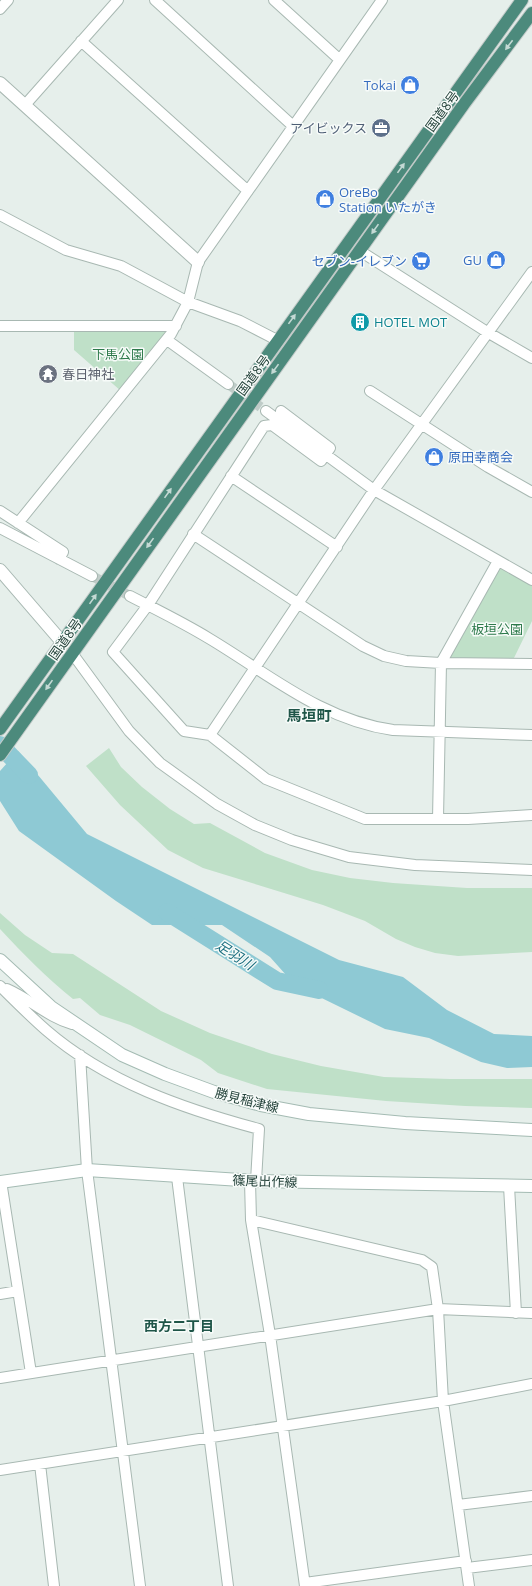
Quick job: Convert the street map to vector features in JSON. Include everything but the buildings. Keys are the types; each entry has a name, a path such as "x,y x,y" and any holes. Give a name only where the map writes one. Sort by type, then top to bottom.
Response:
{"highway":[{"name":"国道8号","path":"0,728 522,0"},
{"name":"国道8号","path":"0,755 464,104 532,13"}],"main road":[{"path":"0,83 198,262"},
{"path":"0,570 62,642"},
{"name":"勝見稲津線","path":"0,960 51,1007 122,1055 165,1074 214,1092 262,1105 323,1115 405,1123 532,1130"},
{"name":"篠尾出作線","path":"0,1182 88,1170 253,1181 532,1186"}],"street":[{"path":"0,9 8,0"},
{"path":"24,105 118,0"},
{"path":"155,0 293,126"},
{"path":"274,0 340,60"},
{"path":"18,523 167,340 188,302 198,262 382,0"},
{"path":"82,41 248,191"},
{"path":"0,215 66,250 121,266 188,302 240,322 277,340"},
{"path":"360,251 487,332 532,358"},
{"path":"210,735 374,490 422,425 487,332 532,272"},
{"path":"0,326 176,326"},
{"path":"167,340 228,384"},
{"path":"370,391 488,467 532,492"},
{"path":"266,411 374,490 532,580"},
{"path":"281,411 330,448 326,455 321,461 272,426 264,426 148,605 113,652 184,731 210,735 266,779 365,819 468,819 532,814"},
{"path":"231,476 337,547"},
{"path":"0,511 63,552 59,559"},
{"path":"0,528 92,576"},
{"path":"193,534 363,646 384,656 406,661 441,663 532,664"},
{"path":"438,819 441,663 498,561"},
{"path":"130,596 210,638 307,701 347,719 386,729 532,736"},
{"path":"72,653 129,731 160,763 217,804 255,825 292,840 349,857 416,865 532,870"},
{"path":"0,986 17,993 60,1021 80,1027"},
{"path":"0,986 47,1031 80,1056 112,1074 143,1090 218,1118 259,1129 253,1181 251,1220 270,1335 305,1584 466,1564 532,1560"},
{"path":"80,1056 88,1170 140,1586"},
{"path":"178,1177 228,1586"},
{"path":"0,1182 31,1373"},
{"path":"509,1186 516,1313"},
{"path":"251,1220 422,1260 432,1267 438,1309 443,1400 469,1586"},
{"path":"0,1294 18,1291"},
{"path":"0,1378 438,1309 532,1313"},
{"path":"0,1470 443,1400 532,1384"},
{"path":"40,1464 54,1586"},
{"path":"458,1505 532,1496"}],"green space":[{"name":"下馬公園","path":"74,327 169,329 121,391 74,350"},
{"name":"板垣公園","path":"500,567 532,586 532,621 513,660 447,659"},
{"path":"109,748 121,767 142,787 170,809 194,824 210,823 265,853 312,870 350,878 393,883 467,888 532,888 532,952 458,956 435,953 396,939 365,921 323,905 203,868 168,850 120,805 86,766"},
{"path":"0,913 25,935 52,953 73,954 161,1011 210,1033 272,1054 321,1066 384,1077 532,1079 532,1108 465,1106 386,1101 267,1089 218,1073 201,1060 130,1025 100,1015 80,998 73,999 35,966 0,929"}],"water":[{"path":"18,751 87,834 339,960 403,977 447,1010 494,1034 532,1036 532,1067 507,1068 481,1062 429,1038 385,1029 295,985 270,957 222,925 152,925 19,831 0,801 0,771"}],"waterway":[{"name":"足羽川","path":"0,745 29,775"},
{"name":"足羽川","path":"167,912 277,981 319,990"}],"tunnel":[{"path":"228,384 266,411"},
{"path":"92,576 130,596"}],"place":[{"name":"Tokai","path":"410,85"},
{"name":"アイビックス","path":"381,128"},
{"name":"OreBo Station いたがき","path":"325,199"},
{"name":"GU","path":"496,260"},
{"name":"セブン-イレブン","path":"421,261"},
{"name":"HOTEL MOT","path":"360,322"},
{"name":"春日神社","path":"48,374"},
{"name":"原田幸商会","path":"434,457"}],"district":[{"name":"馬垣町","path":"309,716"},
{"name":"西方二丁目","path":"179,1326"}]}
